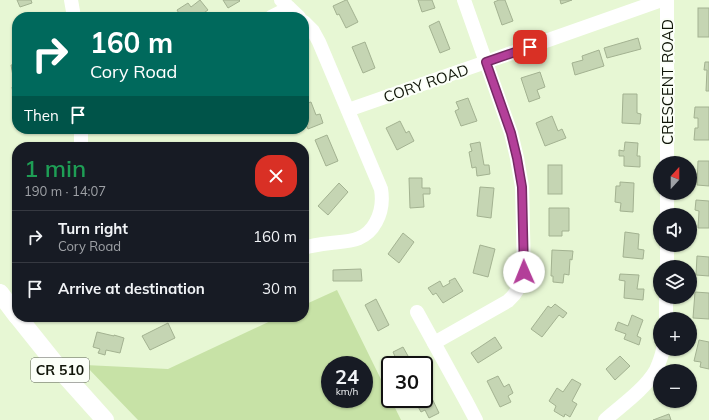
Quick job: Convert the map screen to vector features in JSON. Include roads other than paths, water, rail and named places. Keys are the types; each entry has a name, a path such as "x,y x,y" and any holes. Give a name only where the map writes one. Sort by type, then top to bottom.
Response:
{"main road":[{"name":"CR 510","path":"0,293 12,309"},
{"name":"CR 510","path":"22,322 62,372 104,420"}],"street":[{"path":"71,0 73,12"},
{"path":"434,343 508,301 518,291 524,272 522,187 517,158 511,133 464,0"},
{"name":"CORY ROAD","path":"348,110 662,0"},
{"name":"CRESCENT ROAD","path":"667,0 667,156"},
{"path":"309,28 319,42 381,189 382,197 382,208 379,216 368,233 358,239 348,242 309,247"},
{"path":"417,312 476,420"},
{"path":"606,420 631,398 651,377 661,356"}]}
